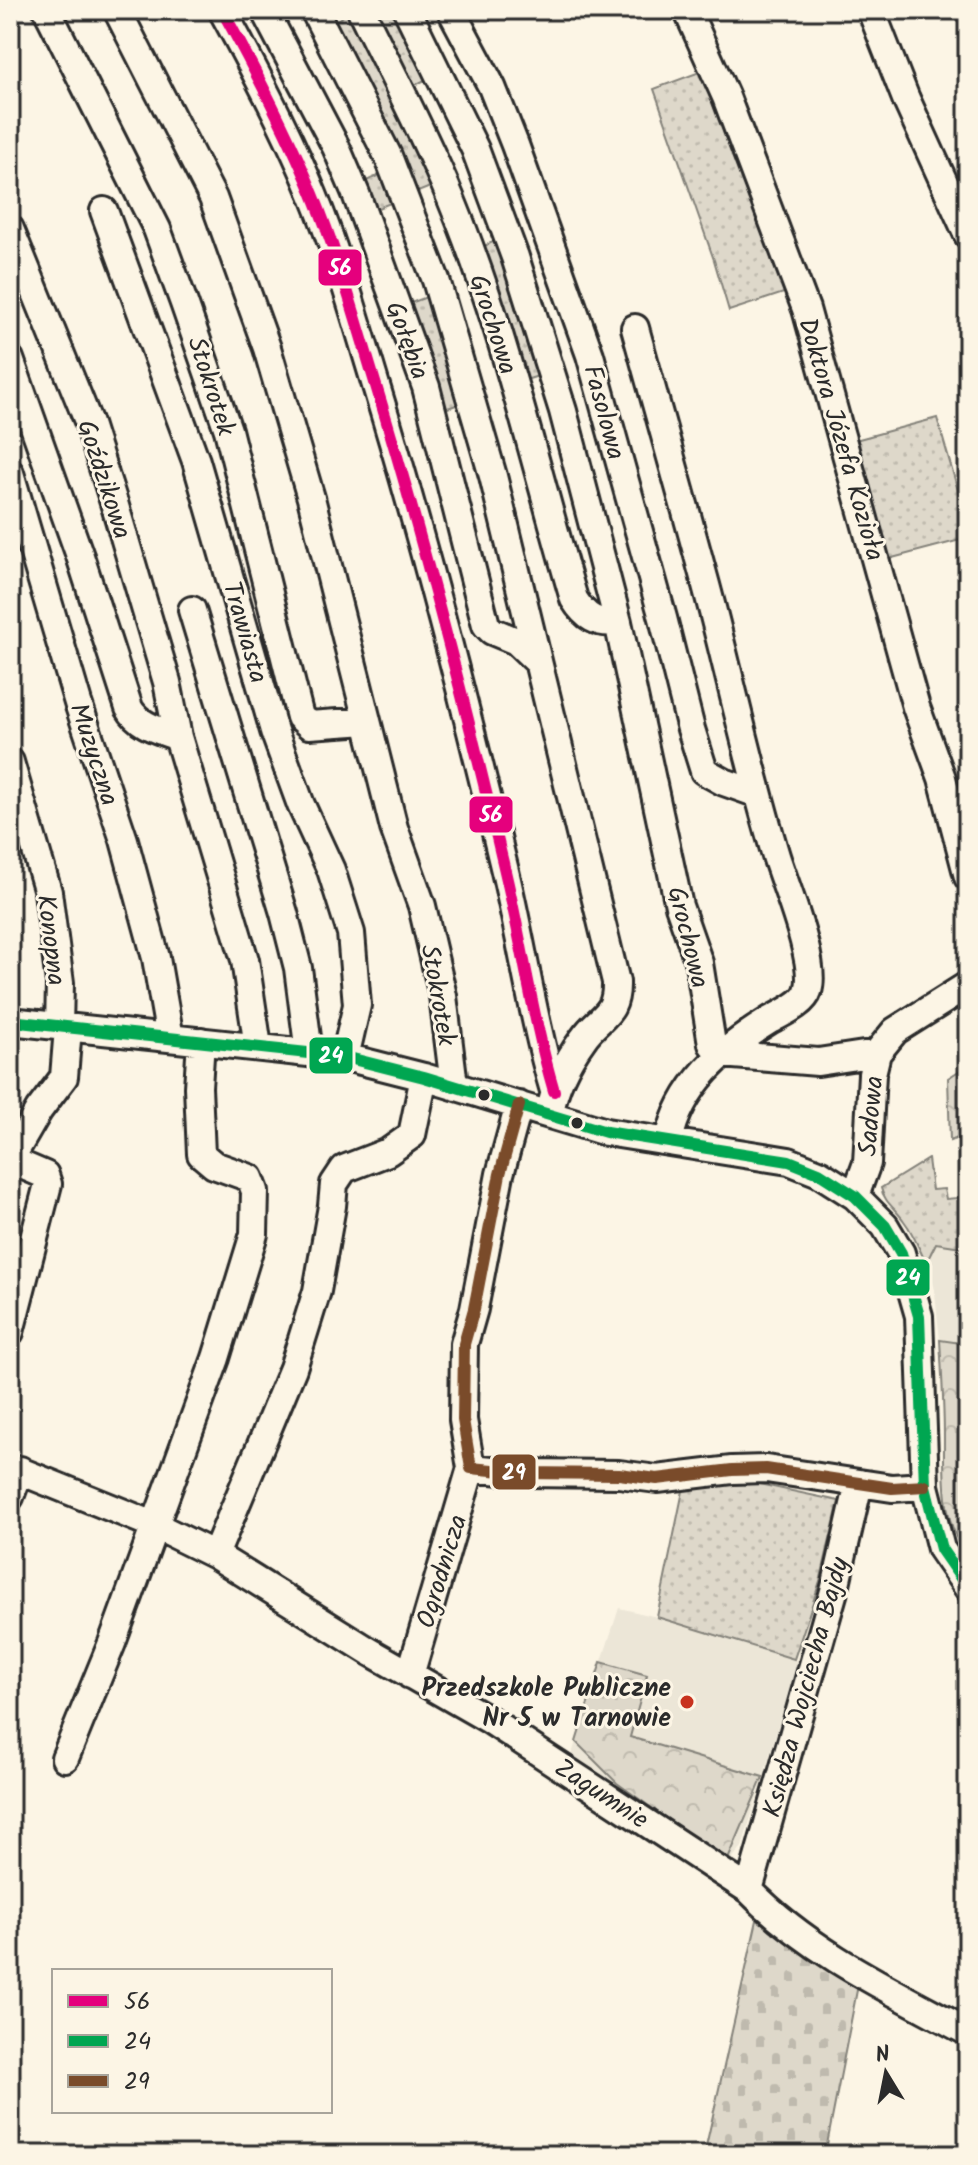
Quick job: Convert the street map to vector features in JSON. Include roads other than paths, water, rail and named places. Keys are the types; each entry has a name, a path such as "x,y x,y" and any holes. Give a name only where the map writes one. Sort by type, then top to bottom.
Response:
{"street":[{"name":"Stokrotek","path":"47,10 157,229 184,303 228,430 300,717 309,725 367,721"},
{"name":"Stokrotek","path":"117,10 213,198 267,348 307,483 394,828 422,906 443,996 454,1085"},
{"path":"222,10 282,124 314,196 350,301 446,637 515,912 552,1102"},
{"name":"Gołębia","path":"264,10 336,147 426,387 486,625 492,631 516,641 538,662"},
{"name":"Gołębia","path":"314,10 388,156 436,280 493,476 616,991 616,1000 604,1019 584,1036 552,1102"},
{"name":"Grochowa","path":"361,10 443,182 477,270 516,393 574,599 583,613 603,624 618,622"},
{"name":"Grochowa","path":"407,10 475,149 515,257 563,411 618,622 679,906 699,963 712,1044 721,1054"},
{"name":"Fasolowa","path":"451,10 492,87 590,355 704,771 758,794"},
{"name":"Doktora Józefa Kozioła","path":"687,10 726,97 806,309 916,707 942,778 968,877"},
{"path":"871,10 906,99 968,235"},
{"name":"Trawiasta","path":"104,211 196,461 274,731 301,805 331,870 351,933 357,1005 345,1057"},
{"name":"Goździkowa","path":"10,229 88,421 115,506 167,682 178,737 245,960 258,1047"},
{"name":"Fasolowa","path":"635,328 706,584 758,794 809,961 808,992 799,1002 721,1054"},
{"name":"Goździkowa","path":"10,359 71,530 129,708 134,717 143,723 178,737"},
{"name":"Muzyczna","path":"10,473 78,703 124,840 156,958 170,1038"},
{"path":"192,610 284,913 298,968 309,1053"},
{"name":"Konopna","path":"10,762 48,892 64,1028 64,1077 39,1110 10,1160"},
{"name":"Sadowa","path":"855,1196 867,1163 872,1074 877,1053 895,1031 968,985"},
{"path":"10,1021 345,1057 519,1105 552,1102 606,1132 789,1161 819,1173 855,1196 885,1226 901,1253 919,1316 925,1486 941,1549 968,1588"},
{"path":"65,1758 112,1643 216,1358 254,1234 255,1191 250,1178 214,1165 201,1154 198,1087 201,1041"},
{"path":"669,1141 677,1110 721,1054 818,1062 877,1053"},
{"path":"215,1555 293,1368 317,1291 334,1184 344,1169 388,1152 412,1135 424,1077"},
{"name":"Ogrodnicza","path":"410,1675 471,1468 463,1420 464,1344 474,1309 500,1174 519,1105"},
{"path":"10,1160 45,1175 48,1184 10,1332"},
{"path":"10,1497 15,1468"},
{"name":"Zagumnie","path":"15,1468 154,1525 215,1555 410,1675 488,1719 749,1890 768,1910 835,1959 968,2032"},
{"path":"471,1468 523,1473 619,1474 657,1479 766,1469 843,1483 892,1488 925,1486"},
{"name":"Księdza Wojciecha Bajdy","path":"749,1890 836,1584 859,1483"}],"place":[{"name":"Przedszkole Publiczne Nr 5 w Tarnowie","path":"687,1702"}]}
